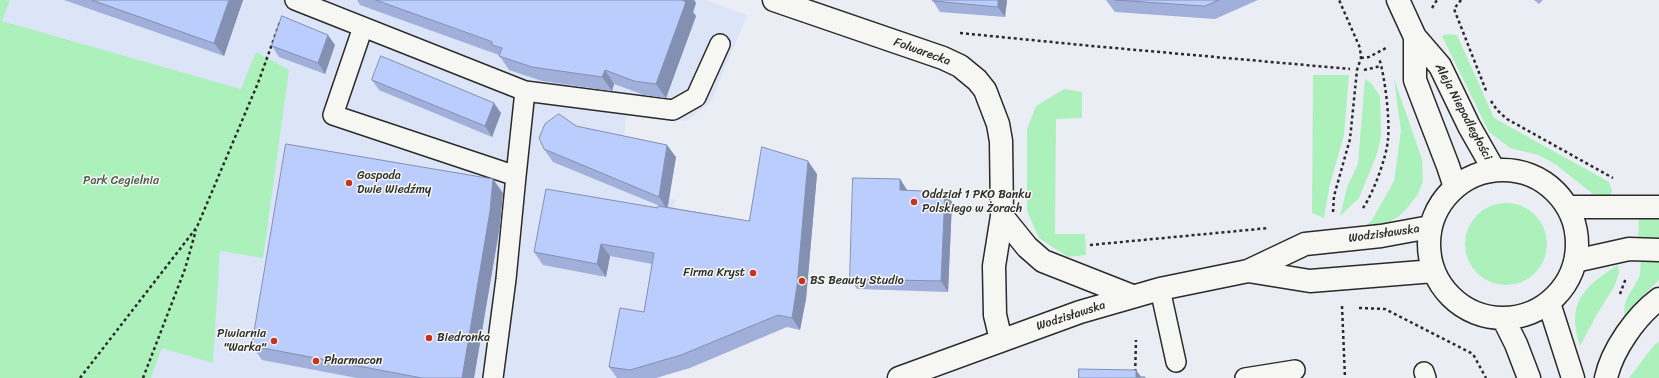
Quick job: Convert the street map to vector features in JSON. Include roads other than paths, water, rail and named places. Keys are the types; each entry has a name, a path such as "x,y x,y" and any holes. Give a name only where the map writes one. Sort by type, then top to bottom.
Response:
{"street":[{"name":"Folwarecka","path":"774,0 943,58 960,66 977,80 985,90 998,124 1000,141 1002,216 994,266 995,315 1001,340"},
{"name":"Aleja Niepodległości","path":"1398,0 1415,37 1440,66 1469,126 1494,170"},
{"name":"Aleja Niepodległości","path":"1415,37 1415,80 1455,187"},
{"path":"1494,170 1523,172 1549,185 1560,195 1568,207 1574,220 1577,234 1578,247 1576,261 1566,284 1549,303 1535,311 1519,317 1488,317 1461,305 1450,296 1441,284 1434,271 1429,250 1430,227 1439,206 1455,187 1473,176 1494,170"},
{"path":"1568,207 1659,207"},
{"path":"1002,216 1027,247 1043,261 1132,296"},
{"name":"Wodzisławska","path":"898,378 920,374 1001,340 1080,312 1132,296 1248,271 1305,244 1381,236 1430,227"},
{"path":"1576,261 1629,249 1659,250"},
{"name":"Wodzisławska","path":"1248,271 1310,281 1434,271"},
{"path":"1606,378 1612,358 1617,348 1641,316 1659,299"},
{"path":"1549,303 1573,378"},
{"path":"1503,318 1516,344 1529,378"}],"lane":[{"path":"295,0 525,91 673,110 696,97 720,44"},
{"path":"363,27 333,115 516,176"},
{"path":"493,378 506,279 525,91"},
{"path":"1160,289 1176,362"},
{"path":"1245,378 1295,370"}],"place":[{"name":"Gospoda Dwie Wiedźmy","path":"349,183"},
{"name":"Oddział 1 PKO Banku Polskiego w Żorach","path":"914,202"},
{"name":"Firma Kryst","path":"753,273"},
{"name":"BS Beauty Studio","path":"802,281"},
{"name":"Biedronka","path":"429,338"},
{"name":"Piwiarnia \"Warka\"","path":"274,341"},
{"name":"Pharmacon","path":"316,361"}],"park label":[{"name":"Park Cegielnia","path":"121,181"}]}
